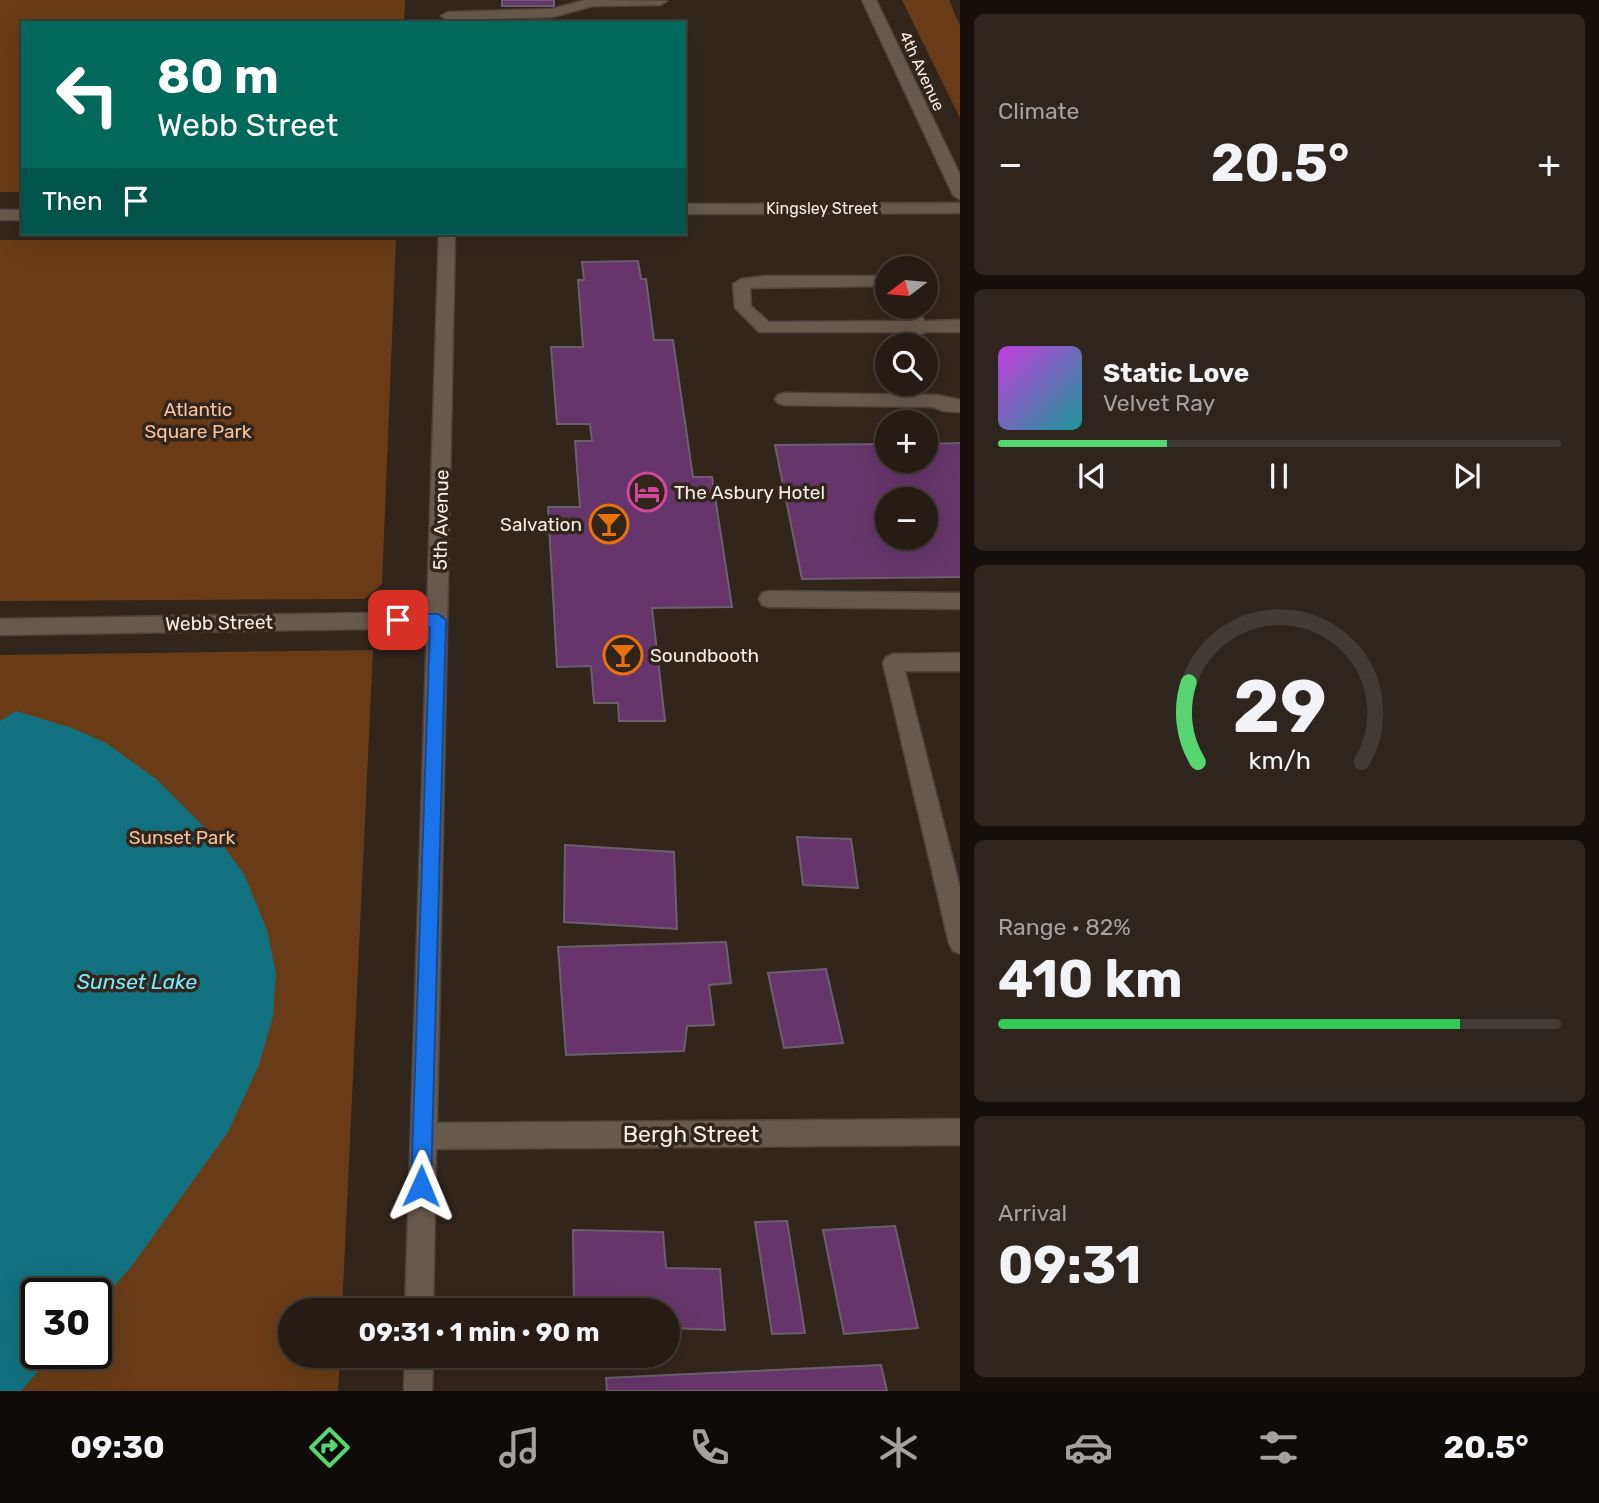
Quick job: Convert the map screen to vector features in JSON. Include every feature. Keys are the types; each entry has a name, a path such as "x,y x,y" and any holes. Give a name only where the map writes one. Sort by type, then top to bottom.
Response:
{"street":[{"path":"448,0 448,19 553,13 592,2 660,1"},
{"name":"4th Avenue","path":"869,0 960,195"},
{"name":"Kingsley Street","path":"686,209 960,208"},
{"path":"0,215 21,215"},
{"name":"5th Avenue","path":"419,1298 447,235"},
{"path":"875,281 765,281 741,284 743,308 765,328 960,326"},
{"path":"915,319 919,328"},
{"path":"937,401 938,396 960,396"},
{"path":"784,400 937,401 943,405 960,405"},
{"path":"769,599 960,601"},
{"name":"Webb Street","path":"0,627 438,620"},
{"path":"960,662 892,663 960,943"},
{"name":"Bergh Street","path":"422,1136 960,1132"},
{"path":"418,1391 419,1368"}],"green space":[{"path":"0,0 405,0 404,21 21,21 21,192 0,192"},
{"path":"902,0 949,0 960,26 960,118"},
{"name":"Atlantic Square Park","path":"0,240 396,240 382,584 364,599 0,601"},
{"name":"Sunset Park","path":"373,650 343,1298 278,1298 278,1368 339,1368 338,1391 0,1391 0,655"}],"water":[{"name":"Sunset Lake","path":"16,711 72,728 106,743 156,779 224,847 244,874 267,930 276,973 273,1016 259,1065 228,1132 131,1267 112,1288 112,1278 21,1278 21,1369 40,1369 21,1391 0,1391 0,721"}],"building":[{"path":"502,0 554,0 554,6 502,6"},
{"name":"The Asbury Hotel","path":"638,261 641,279 646,279 654,340 673,340 693,477 712,477 732,607 652,608 665,721 619,721 618,703 594,703 591,666 557,667 548,507 580,507 575,441 592,441 590,424 557,424 551,347 583,347 578,280 584,280 582,262"},
{"path":"960,443 960,577 802,579 775,445 875,444 875,473 938,473 938,444"},
{"path":"797,837 851,839 858,888 803,885"},
{"path":"565,845 674,852 677,929 564,922"},
{"path":"726,942 731,983 709,985 714,1025 687,1026 684,1051 566,1055 558,947"},
{"path":"826,969 843,1043 784,1048 768,973"},
{"path":"787,1221 805,1333 772,1334 755,1222"},
{"path":"895,1226 918,1328 844,1334 823,1230"},
{"path":"573,1230 663,1232 666,1268 720,1269 725,1330 680,1328 680,1298 574,1298"},
{"path":"881,1365 887,1391 607,1391 606,1378"}],"place":[{"name":"The Asbury Hotel","path":"647,492"},
{"name":"Salvation","path":"609,524"},
{"name":"Soundbooth","path":"623,655"}],"route":[{"path":"398,620 438,620 421,1186"}]}
